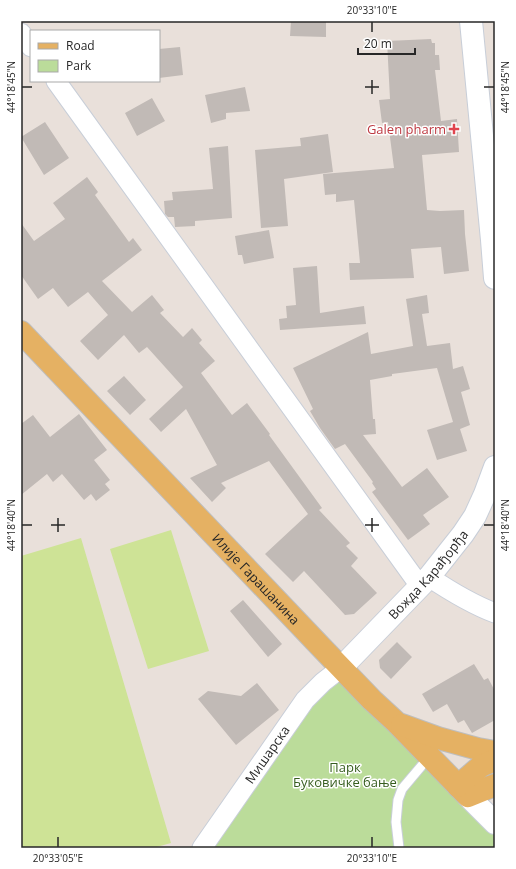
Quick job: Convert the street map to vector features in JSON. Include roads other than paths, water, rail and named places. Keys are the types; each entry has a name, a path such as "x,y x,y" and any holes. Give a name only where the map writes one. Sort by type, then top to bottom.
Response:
{"main road":[{"path":"470,21 495,278"},
{"name":"Илије Гарашанина","path":"21,332 341,668 495,823"},
{"name":"Вожда Карађорђа","path":"341,668 425,581 463,534 475,516 495,467"},
{"path":"397,723 438,738 495,752"},
{"path":"463,791 481,766 495,760"},
{"path":"463,791 495,785"}],"street":[{"path":"21,33 30,46"},
{"path":"57,82 425,581 448,590 469,602 495,613"},
{"name":"Мишарска","path":"202,848 305,700 323,682 341,668"}],"lane":[{"path":"399,848 396,822 398,800 402,789 429,757"}],"place":[{"name":"Galen pharm","path":"454,129"}],"park label":[{"name":"Парк Буковичке бање","path":"345,774"}]}
